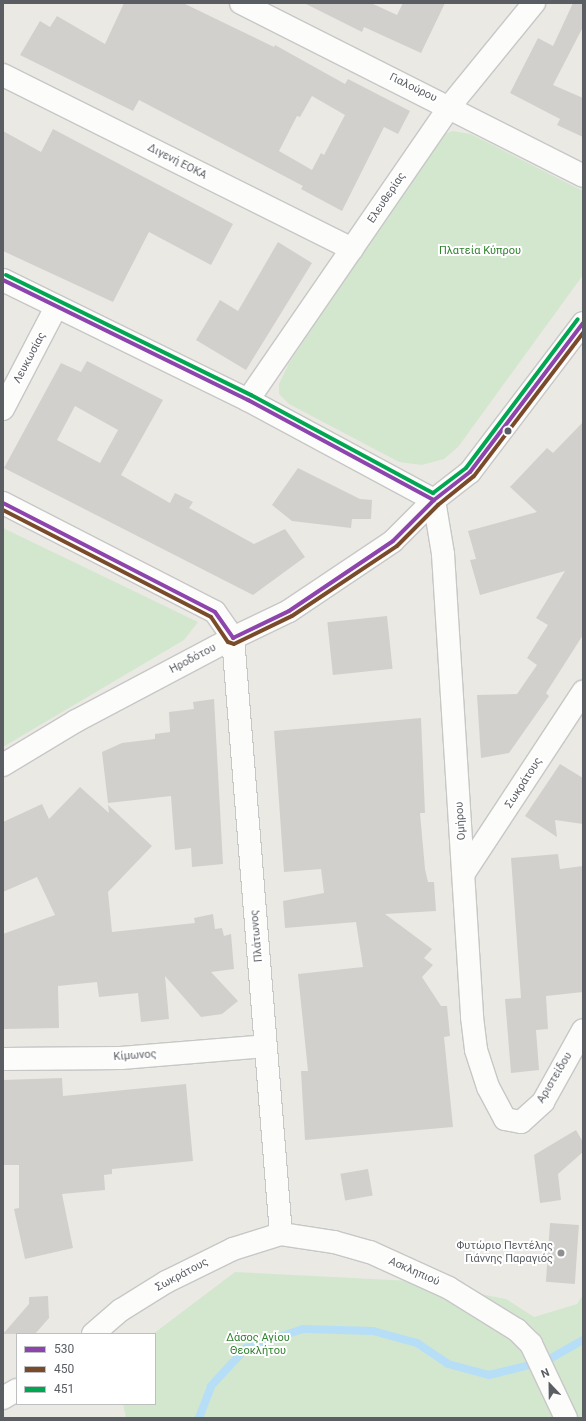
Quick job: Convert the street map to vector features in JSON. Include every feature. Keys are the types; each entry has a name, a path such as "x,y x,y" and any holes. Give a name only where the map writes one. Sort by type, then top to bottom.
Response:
{"street":[{"name":"Γιαλούρου","path":"241,3 450,106 583,176"},
{"name":"Ελευθερίας","path":"248,400 450,106 534,3"},
{"name":"Διγενή ΕΟΚΑ","path":"3,75 352,249"},
{"path":"3,280 248,400 434,500"},
{"name":"Λευκωσίας","path":"3,409 56,307"},
{"name":"Ηροδότου","path":"3,765 76,721 233,638 290,611 381,549 434,500 470,472 583,323"},
{"name":"Ομήρου","path":"434,500 443,554 476,1050 496,1108 504,1119 521,1122"},
{"path":"3,503 214,612 233,638"},
{"name":"Πλάτωνος","path":"233,638 282,1234"},
{"name":"Σωκράτους","path":"464,873 583,692"},
{"name":"Αριστείδου","path":"521,1122 543,1102 583,1030"},
{"name":"Κίμωνος","path":"3,1059 121,1058 266,1046"},
{"name":"Σωκράτους","path":"94,1333 121,1310 166,1282 233,1249 282,1234"},
{"name":"Ασκληπιού","path":"282,1234 334,1242 370,1252 449,1288 499,1317 531,1344 566,1417"},
{"path":"3,1398 16,1391"}],"green space":[{"name":"Πλατεία Κύπρου","path":"452,131 471,134 583,191 583,275 458,447 444,459 422,465 399,462 289,404 279,394 279,384 289,363 431,148 443,135"},
{"path":"3,528 198,622 184,640 3,747"},
{"name":"Δάσος Αγίου Θεοκλήτου","path":"235,1272 412,1281 506,1299 534,1317 577,1304 583,1295 583,1418 126,1418 123,1405 156,1405 156,1333 154,1333"}],"building":[{"path":"124,3 183,3 274,47 275,45 345,84 348,79 410,111 398,134 384,127 342,211 301,189 303,186 139,100 133,111 20,55 40,21 50,27 57,16 105,44","holes":["312,96 345,115 324,155 321,153 312,170 279,151 297,116 300,117"]},
{"path":"304,3 371,3 397,15 403,3 445,3 421,53 364,27 362,32"},
{"path":"573,3 583,3 583,27 553,85 583,98 583,137 557,125 560,119 510,93 538,38 553,46"},
{"path":"53,129 233,224 211,265 149,232 113,302 3,251 3,131 41,152"},
{"path":"278,242 312,263 246,370 196,340 220,300 238,311"},
{"path":"87,361 163,400 121,475 170,503 175,493 193,502 189,508 254,544 285,529 305,557 253,595 4,468 61,363 81,372","holes":["75,406 118,430 100,463 57,440"]},
{"path":"583,422 583,635 546,693 549,696 509,753 481,758 477,695 517,694 537,665 527,658 548,625 536,618 565,571 480,595 470,560 476,559 468,531 537,512 510,487 547,448 553,453"},
{"path":"298,468 360,499 372,500 371,519 352,519 351,528 292,521 272,505"},
{"path":"387,616 393,669 333,675 327,622"},
{"path":"214,699 223,864 192,867 191,848 175,850 171,796 108,803 102,752 122,743 155,739 155,734 170,732 169,712 194,709 193,702"},
{"path":"421,718 425,813 420,813 425,869 428,882 434,882 436,911 385,914 432,949 424,958 433,965 422,977 441,1006 447,1006 450,1036 444,1037 453,1127 305,1140 301,1071 308,1071 298,974 363,967 356,922 285,928 283,901 324,893 321,869 284,872 274,731"},
{"path":"560,764 583,778 583,824 555,820 557,837 525,816"},
{"path":"80,787 109,813 108,805 152,846 108,892 112,932 195,923 194,918 213,914 215,929 222,928 224,936 231,934 234,969 211,972 238,1001 222,1014 201,1017 165,976 169,1019 141,1022 138,993 99,997 97,982 58,986 59,1028 3,1029 3,934 55,915 37,877 3,892 3,822 42,804 49,819"},
{"path":"558,854 560,869 583,866 583,992 546,996 548,1029 536,1030 539,1070 511,1073 505,999 521,998 511,858"},
{"path":"62,1078 63,1096 186,1084 193,1161 112,1169 112,1174 104,1175 105,1190 62,1194 73,1248 25,1259 14,1209 19,1208 19,1165 3,1165 3,1080"},
{"path":"576,1130 583,1142 583,1152 558,1174 561,1200 540,1203 534,1155"},
{"path":"368,1169 373,1196 345,1200 340,1174"},
{"name":"Φυτώριο Πεντέλης Γιάννης Παραγιός","path":"550,1223 579,1225 575,1284 546,1282"},
{"path":"48,1296 49,1318 36,1333 3,1334 29,1304 29,1297"}],"waterway":[{"path":"199,1418 211,1386 246,1348 303,1329 373,1331 417,1343 448,1364 489,1375 546,1361 583,1340"}],"transit line":[{"name":"451","path":"6,275 251,395 433,493 466,468 578,319"},
{"name":"530","path":"3,280 248,400 434,500"},
{"name":"530","path":"3,503 215,612 233,638 289,611 393,541 434,500 470,472 583,323"},
{"name":"450","path":"3,510 211,617 228,642 234,644 292,616 397,546 438,505 474,476 583,333"}],"place":[{"name":"Φυτώριο Πεντέλης Γιάννης Παραγιός","path":"561,1253"}]}
